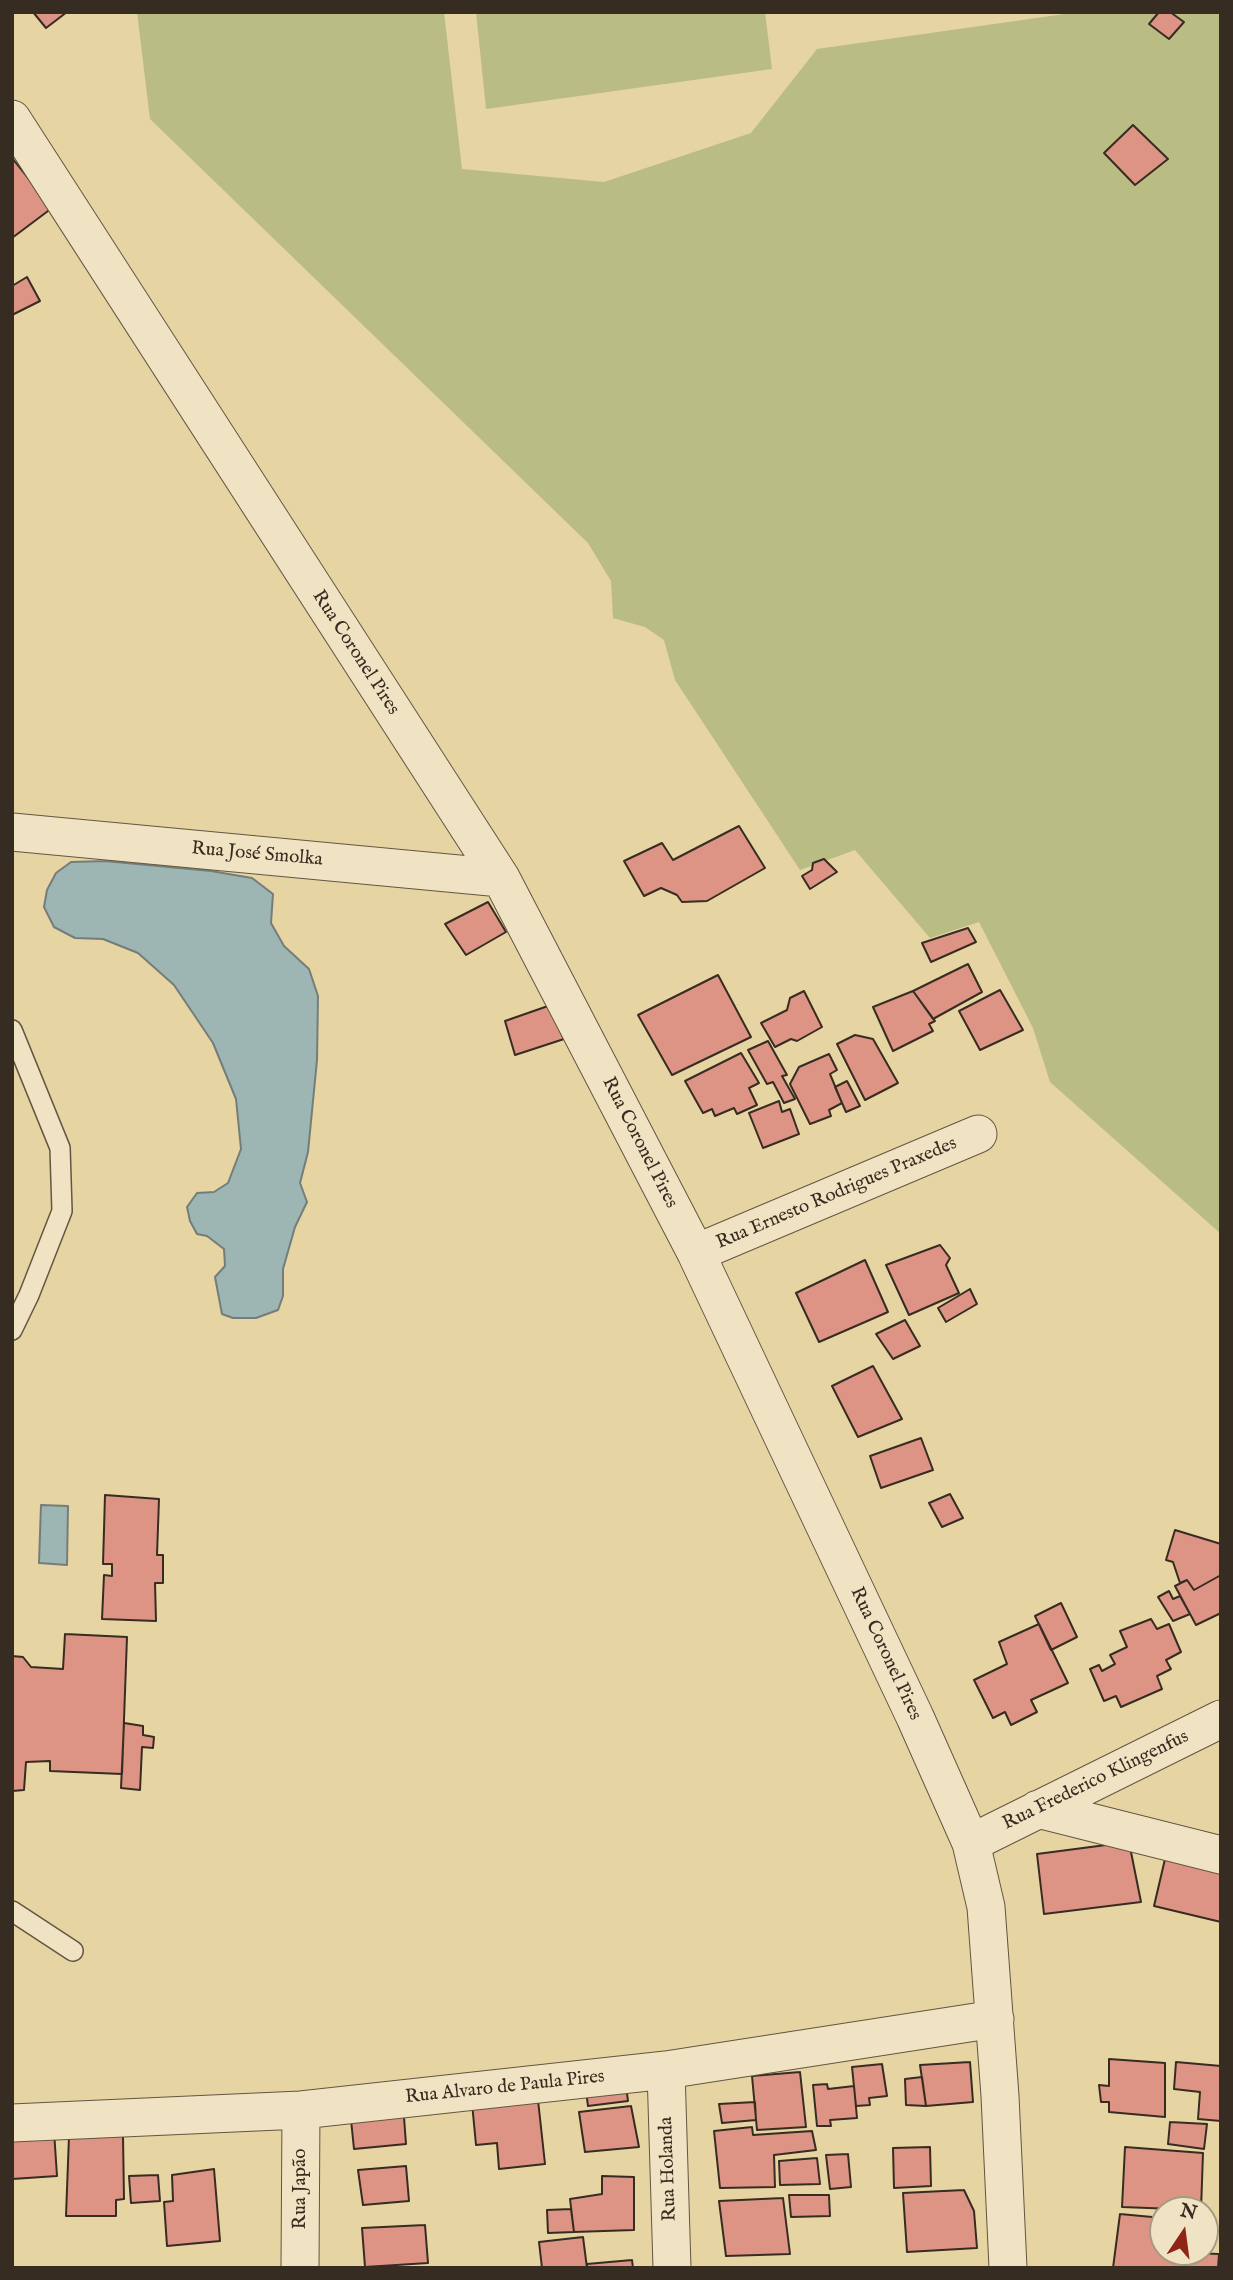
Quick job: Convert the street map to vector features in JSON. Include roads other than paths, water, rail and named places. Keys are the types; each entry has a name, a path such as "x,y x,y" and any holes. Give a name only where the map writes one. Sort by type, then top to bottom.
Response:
{"street":[{"name":"Rua Coronel Pires","path":"12,118 501,878 696,1253 915,1717 971,1843 986,1907 995,2019 1008,2268"},
{"name":"Rua José Smolka","path":"12,832 501,878"},
{"name":"Rua Ernesto Rodrigues Praxedes","path":"696,1253 978,1134"},
{"name":"Rua Frederico Klingenfus","path":"971,1843 1221,1719"},
{"path":"1038,1809 1221,1856"},
{"name":"Rua Alvaro de Paula Pires","path":"12,2123 301,2110 666,2070 995,2019"},
{"name":"Rua Holanda","path":"666,2070 672,2268"},
{"name":"Rua Japão","path":"300,2268 301,2110"}],"lane":[{"path":"12,1030 60,1148 62,1211 29,1295 12,1330"},
{"path":"12,1911 72,1951"}],"water":[{"path":"105,861 211,871 252,878 273,894 271,923 284,946 309,969 318,996 317,1060 308,1152 300,1183 307,1202 295,1227 283,1269 283,1296 278,1310 256,1318 233,1318 222,1314 215,1277 225,1266 224,1249 207,1236 197,1234 187,1207 197,1193 214,1192 228,1183 241,1149 236,1099 213,1043 174,985 138,953 103,939 75,938 54,927 44,907 47,890 56,873 71,862"},
{"path":"41,1505 68,1506 67,1565 39,1563"}]}
